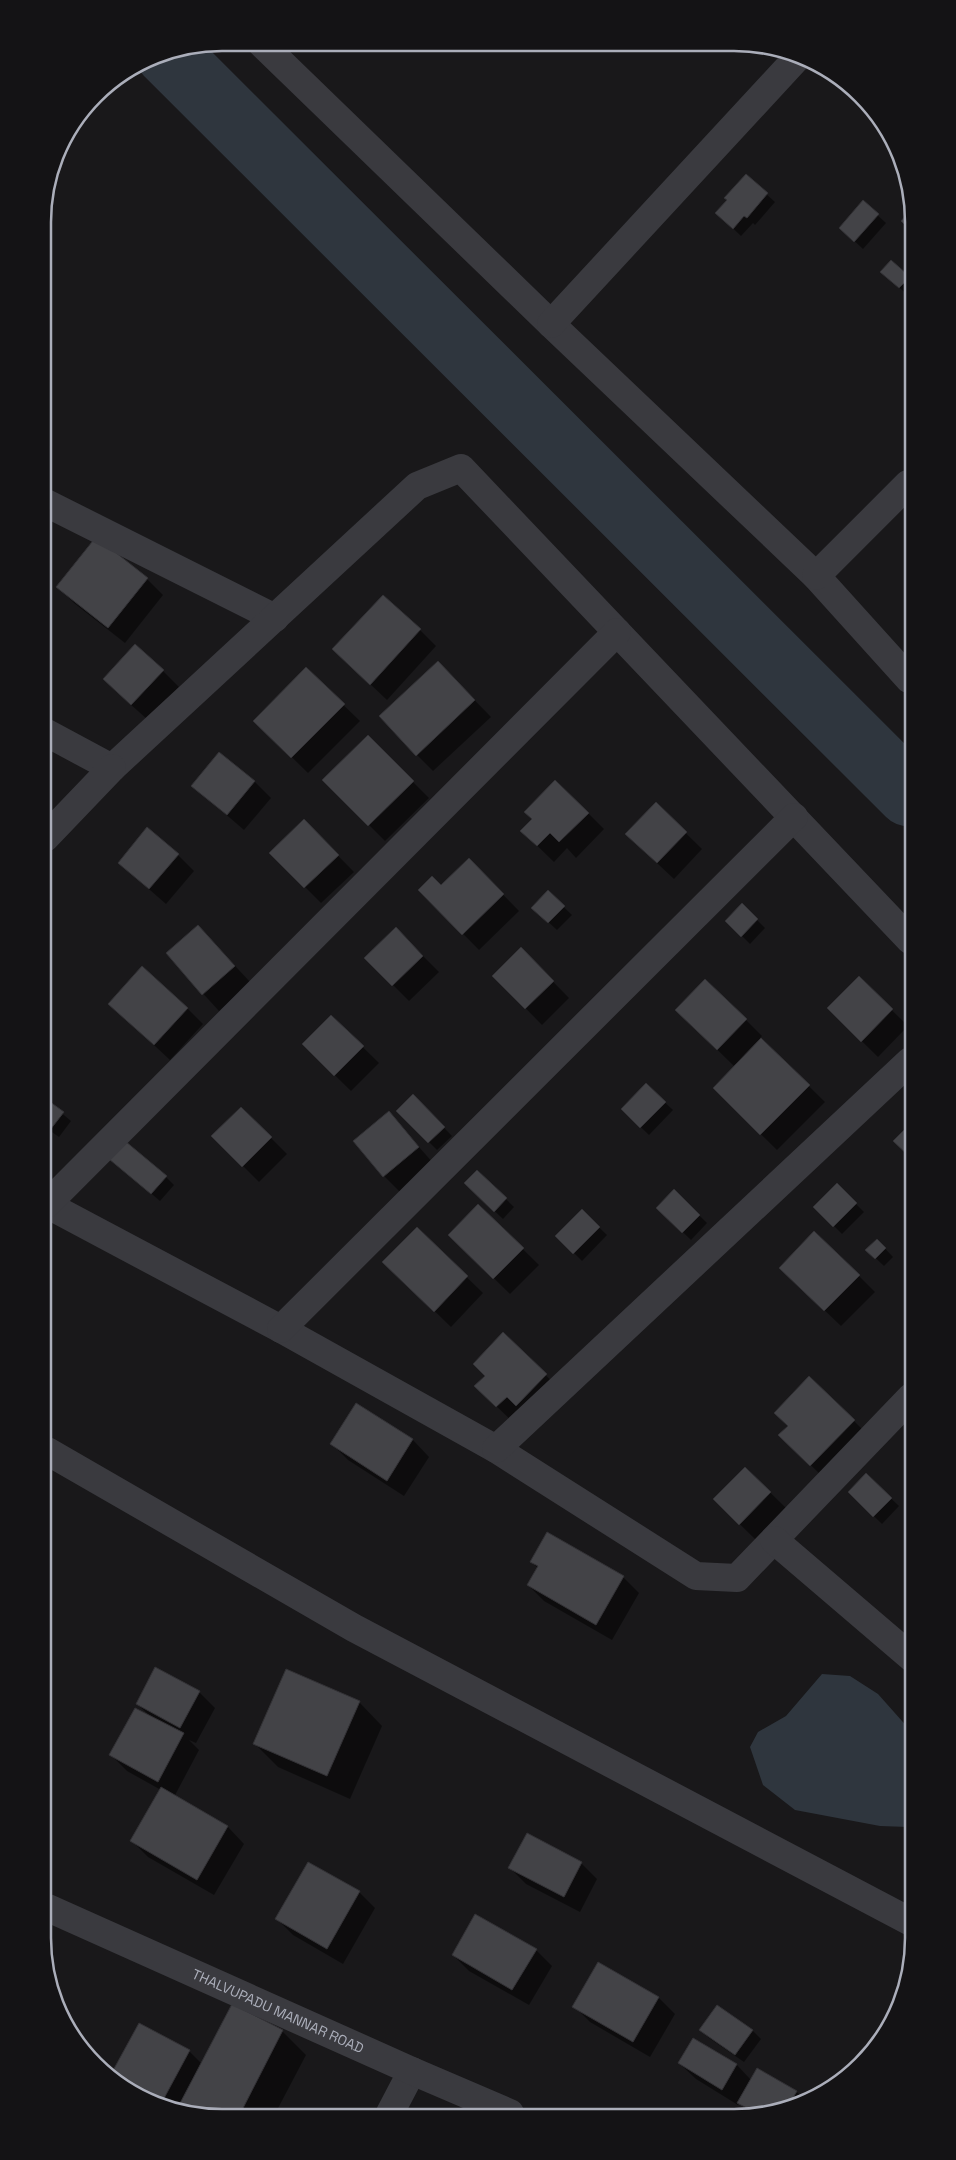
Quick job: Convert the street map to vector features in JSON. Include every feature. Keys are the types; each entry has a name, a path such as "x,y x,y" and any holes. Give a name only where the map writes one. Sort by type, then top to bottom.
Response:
{"street":[{"path":"270,52 551,324 816,576 905,674"},
{"path":"551,324 793,62"},
{"path":"52,831 112,768 417,486 461,468 905,934"},
{"path":"816,576 905,487"},
{"path":"52,506 275,618"},
{"path":"51,1199 617,632"},
{"path":"52,736 112,768"},
{"path":"281,1329 794,817"},
{"path":"496,1449 905,1066"},
{"path":"51,1207 281,1329 496,1449 696,1576 737,1578 904,1404"},
{"path":"51,1453 354,1628 904,1917"},
{"path":"774,1540 904,1651"},
{"name":"THALVUPADU MANNAR ROAD","path":"51,1909 501,2109"},
{"path":"392,2109 412,2071"}],"shaded area":[{"path":"822,1674 850,1676 878,1694 904,1723 904,1827 880,1826 795,1810 763,1785 750,1747 758,1732 786,1716"}],"building":[{"path":"746,174 768,193 747,218 744,216 733,229 715,213 727,200 724,198"},
{"path":"863,200 879,214 854,242 839,228"},
{"path":"905,217 905,225 901,221"},
{"path":"891,260 905,272 905,282 899,288 880,272"},
{"path":"96,537 148,578 108,628 56,587"},
{"path":"383,595 421,629 370,685 332,649"},
{"path":"135,644 164,670 131,705 103,679"},
{"path":"438,661 475,700 416,756 379,716"},
{"path":"306,667 345,704 291,758 253,721"},
{"path":"368,735 414,781 368,826 322,780"},
{"path":"219,752 255,781 227,815 191,786"},
{"path":"555,780 589,813 559,842 550,833 537,846 520,831 532,819 524,812"},
{"path":"656,802 687,832 657,863 625,834"},
{"path":"304,819 339,855 304,888 269,853"},
{"path":"147,827 179,854 149,889 118,863"},
{"path":"469,858 504,894 462,935 418,890 432,876 441,885"},
{"path":"548,890 565,906 548,923 531,908"},
{"path":"742,903 758,919 741,937 725,921"},
{"path":"198,925 235,966 202,995 166,953"},
{"path":"396,927 423,956 392,986 364,958"},
{"path":"521,947 554,981 525,1009 492,976"},
{"path":"142,966 188,1008 154,1045 108,1004"},
{"path":"859,976 893,1009 861,1042 827,1008"},
{"path":"705,979 747,1019 717,1050 675,1010"},
{"path":"331,1015 364,1046 334,1076 302,1044"},
{"path":"761,1038 810,1085 760,1135 713,1088"},
{"path":"646,1083 666,1102 640,1128 621,1109"},
{"path":"413,1094 445,1127 428,1143 396,1111"},
{"path":"51,1103 64,1112 51,1128"},
{"path":"241,1107 272,1137 242,1167 211,1136"},
{"path":"389,1111 419,1147 383,1177 353,1141"},
{"path":"904,1130 904,1152 893,1141"},
{"path":"125,1141 167,1176 151,1194 109,1159"},
{"path":"477,1170 507,1198 494,1212 464,1183"},
{"path":"837,1183 857,1203 833,1227 813,1207"},
{"path":"674,1189 700,1215 682,1233 656,1208"},
{"path":"478,1204 524,1248 493,1279 448,1235"},
{"path":"582,1209 600,1227 573,1254 555,1236"},
{"path":"417,1227 468,1276 434,1312 382,1262"},
{"path":"814,1231 860,1275 824,1311 779,1268"},
{"path":"877,1239 886,1248 875,1259 865,1250"},
{"path":"503,1332 547,1374 516,1406 507,1397 496,1407 474,1386 485,1376 473,1364"},
{"path":"809,1376 855,1420 810,1466 778,1435 788,1426 774,1413"},
{"path":"356,1403 413,1439 387,1481 330,1444"},
{"path":"745,1467 771,1492 739,1525 713,1499"},
{"path":"866,1473 892,1498 873,1517 848,1492"},
{"path":"547,1532 624,1576 596,1625 527,1585 538,1566 530,1562"},
{"path":"155,1667 200,1691 180,1728 136,1704"},
{"path":"286,1669 360,1701 327,1776 253,1744"},
{"path":"135,1708 184,1733 158,1782 109,1755"},
{"path":"161,1787 228,1826 197,1880 130,1841"},
{"path":"527,1833 582,1862 564,1897 508,1868"},
{"path":"308,1862 360,1891 327,1949 275,1919"},
{"path":"475,1914 537,1949 512,1990 452,1955"},
{"path":"598,1962 659,1997 633,2042 572,2007"},
{"path":"232,2004 283,2030 243,2109 211,2108 180,2103"},
{"path":"717,2005 753,2030 735,2055 699,2030"},
{"path":"139,2023 190,2050 164,2099 127,2080 114,2069"},
{"path":"693,2038 737,2064 722,2090 678,2063"},
{"path":"757,2068 797,2091 793,2098 778,2103 747,2108 737,2103"}],"waterway":[{"path":"173,59 905,790"}]}
